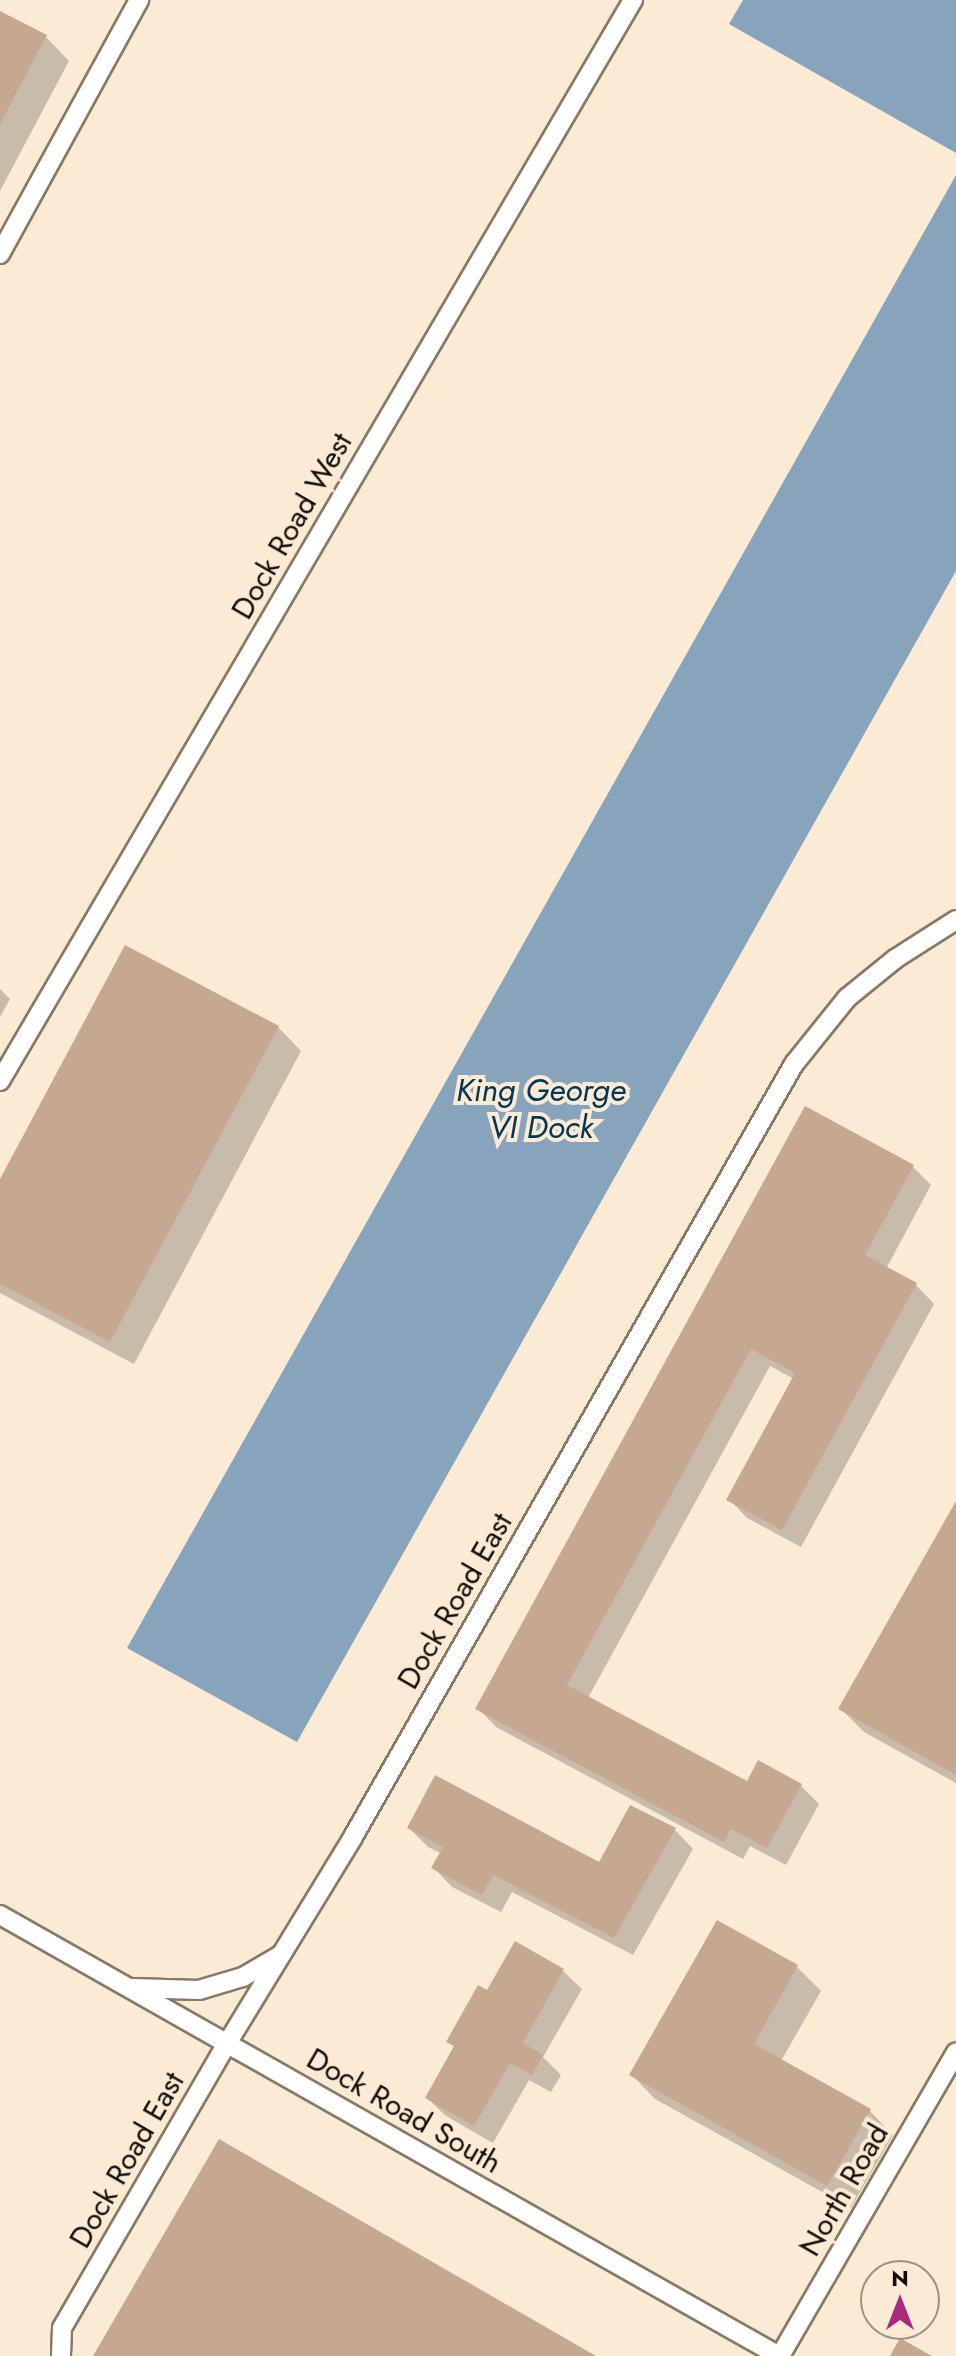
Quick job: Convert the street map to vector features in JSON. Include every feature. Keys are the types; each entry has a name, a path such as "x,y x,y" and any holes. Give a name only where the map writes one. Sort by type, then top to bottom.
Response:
{"lane":[{"path":"0,254 139,0"},
{"name":"Dock Road West","path":"0,1081 633,0"},
{"name":"Dock Road East","path":"61,2356 62,2328 228,2042 361,1823 794,1064 847,998 895,959 956,920"},
{"name":"Dock Road South","path":"0,1915 780,2356"},
{"path":"130,1988 199,1990 243,1977 281,1954"},
{"name":"North Road","path":"780,2356 956,2052"}],"water":[{"path":"743,0 956,0 956,153 729,24"},
{"name":"King George VI Dock","path":"956,175 956,571 297,1742 127,1648"}],"building":[{"path":"0,11 47,35 0,124"},
{"path":"125,945 279,1026 110,1342 0,1284 0,1179"},
{"path":"805,1106 914,1165 865,1255 917,1283 782,1530 726,1500 795,1373 751,1349 567,1685 747,1781 758,1760 802,1784 767,1848 731,1829 724,1842 475,1709"},
{"path":"956,1501 956,1775 838,1709"},
{"path":"435,1775 599,1862 630,1805 676,1828 614,1938 493,1875 482,1895 431,1868 443,1847 407,1828"},
{"path":"717,1920 798,1965 754,2044 871,2109 827,2186 629,2075"},
{"path":"515,1941 564,1969 523,2043 543,2055 532,2075 510,2063 474,2126 425,2098 454,2046 446,2042 478,1985 487,1990"},
{"path":"219,2139 596,2356 93,2356"},
{"path":"899,2340 904,2340 932,2356 890,2356"}]}
